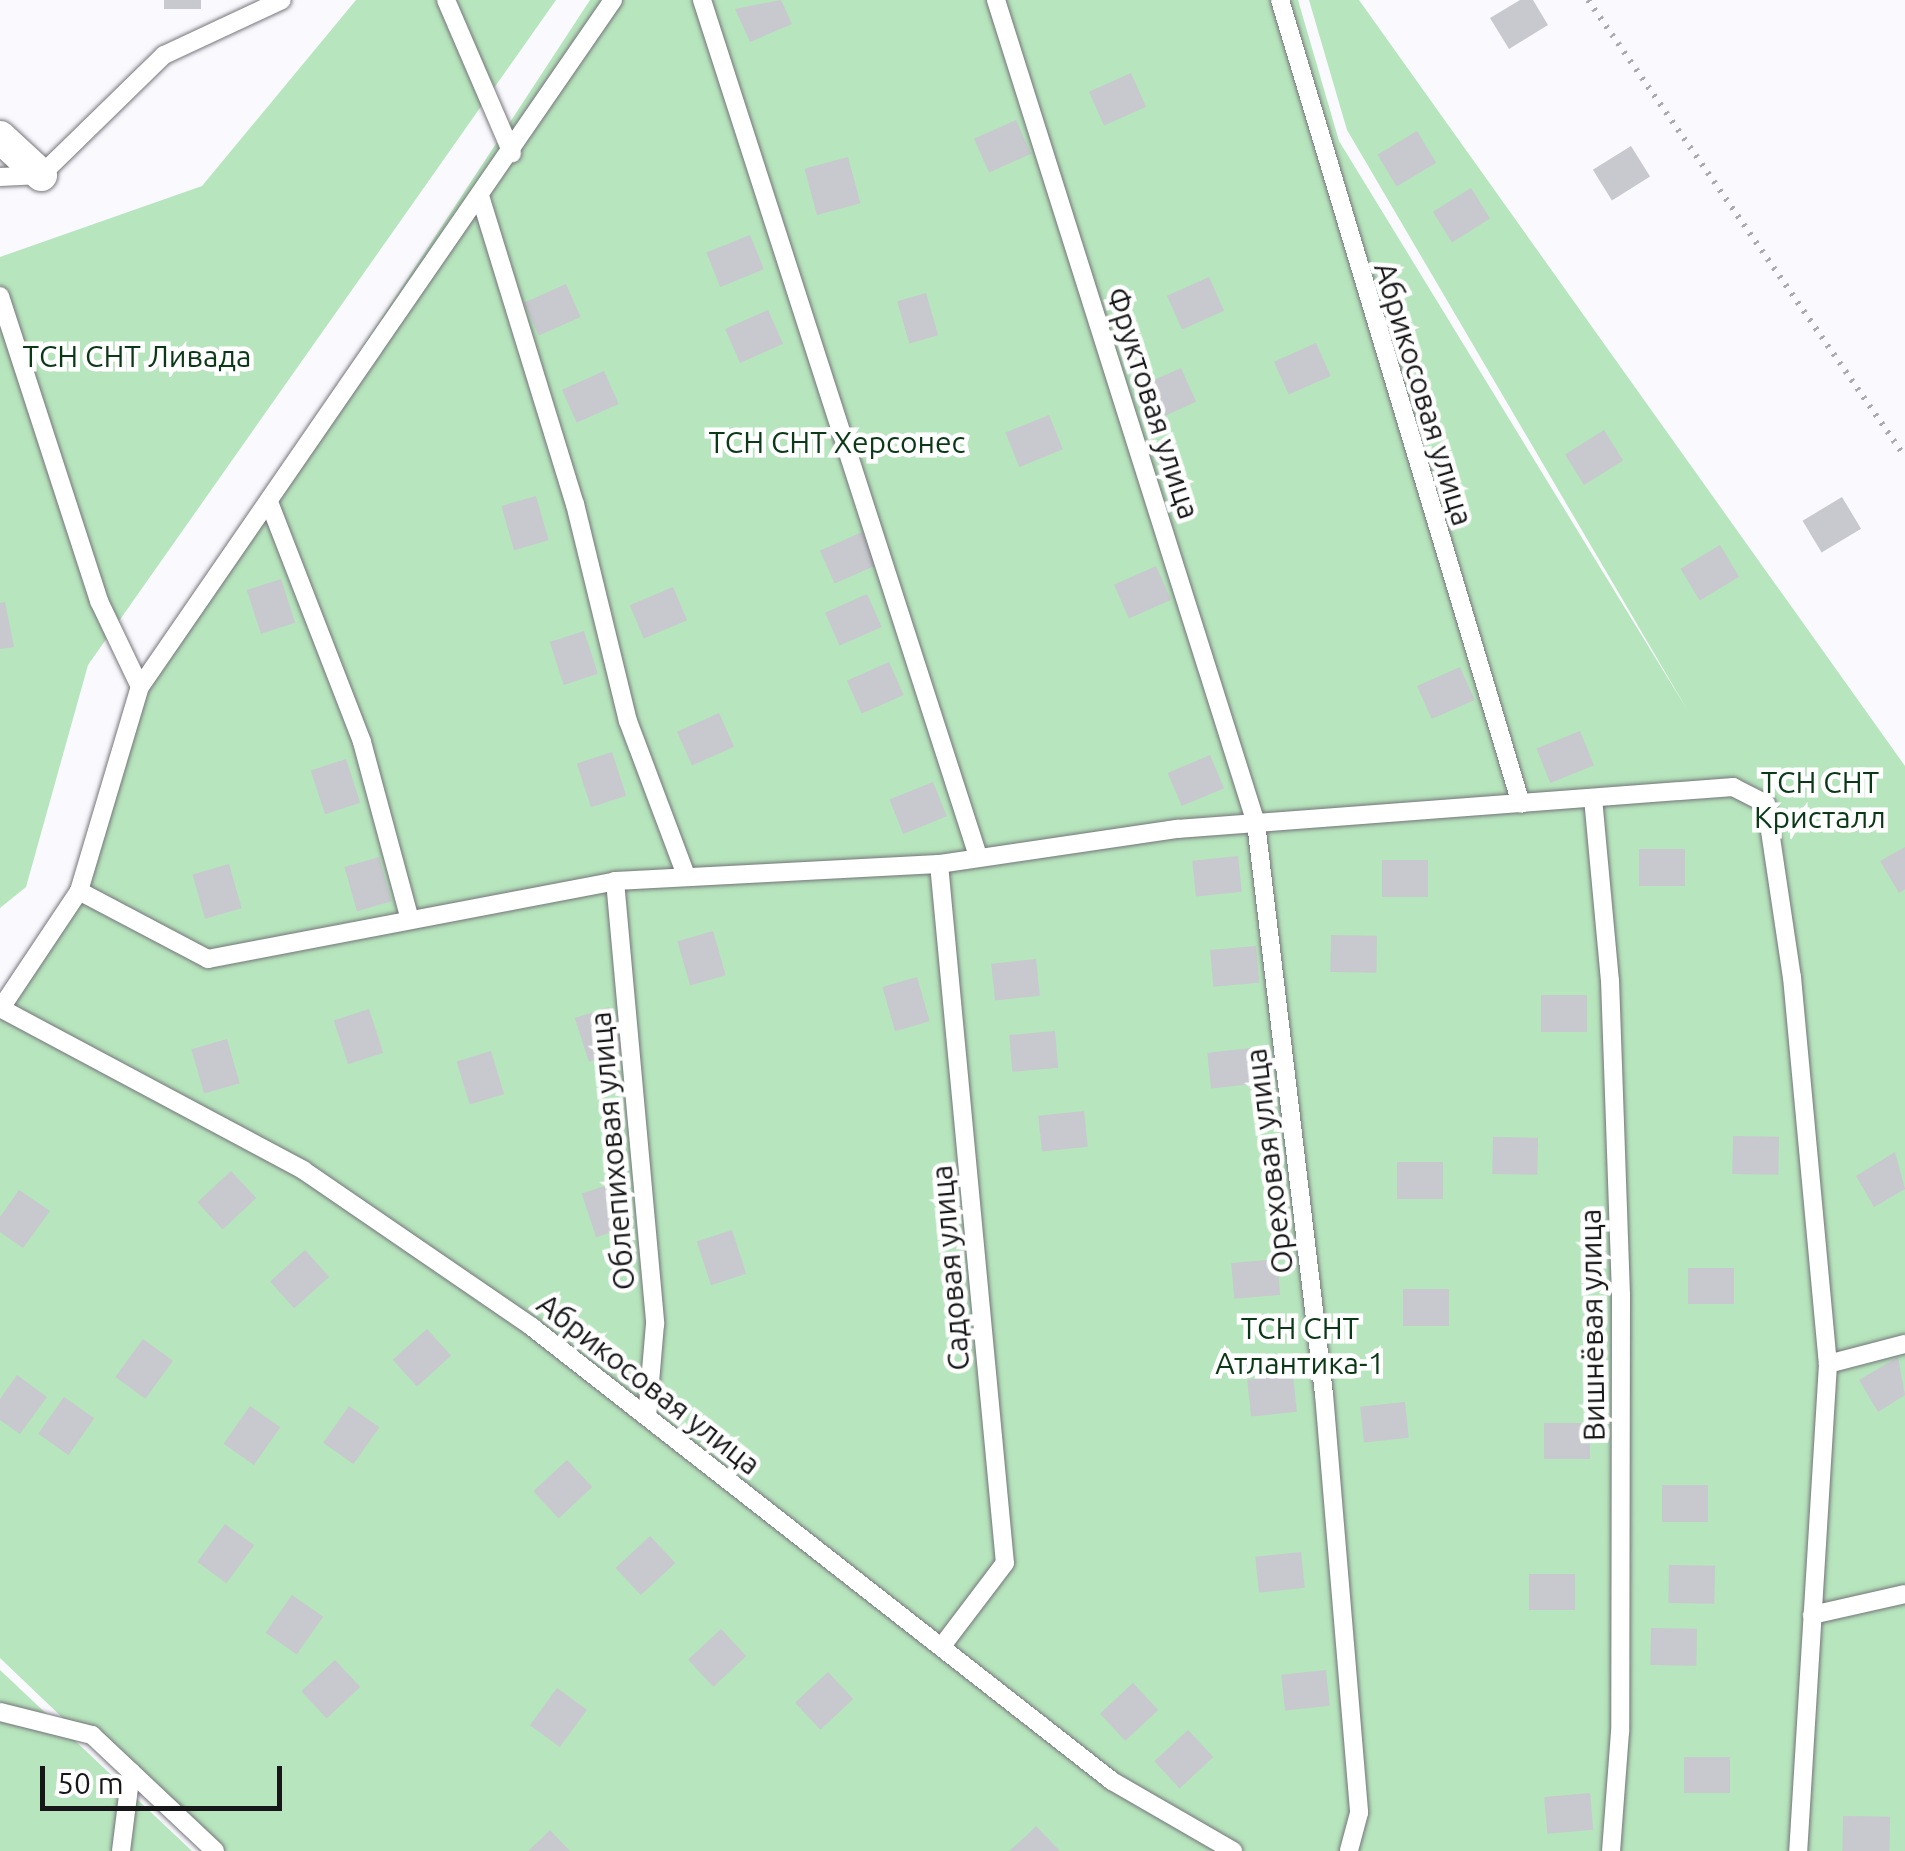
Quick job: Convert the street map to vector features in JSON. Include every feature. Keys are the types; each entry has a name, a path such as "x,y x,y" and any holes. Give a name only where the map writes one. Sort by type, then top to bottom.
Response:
{"street":[{"path":"0,138 41,174"}],"lane":[{"path":"0,177 41,174 164,55 282,0"},
{"path":"446,0 512,152"},
{"path":"0,1008 79,891 140,686 481,200 613,0"},
{"path":"702,0 978,856"},
{"name":"Фруктовая улица","path":"996,0 1256,823"},
{"name":"Абрикосовая улица","path":"1280,0 1521,804"},
{"path":"481,200 575,504 628,721 686,874"},
{"path":"0,296 99,601 140,686"},
{"path":"269,502 362,742 410,920"},
{"path":"79,891 208,959 615,881 686,874 939,864 1256,823 1733,787 1766,804 1792,977 1828,1364 1798,1851"},
{"name":"Вишнёвая улица","path":"1594,798 1610,980 1621,1295 1620,1732 1612,1851"},
{"name":"Ореховая улица","path":"1256,823 1324,1394 1359,1813 1350,1851"},
{"name":"Садовая улица","path":"939,864 1004,1563 942,1646"},
{"name":"Облепиховая улица","path":"615,881 655,1324 647,1416"},
{"name":"Абрикосовая улица","path":"0,1008 303,1170 532,1327 1112,1780 1233,1851"},
{"path":"1828,1364 1905,1344"},
{"path":"1812,1615 1905,1594"},
{"path":"0,1712 92,1734 215,1851"},
{"path":"122,1851 131,1772"}],"path":[{"path":"1588,0 1905,457"}],"green space":[{"name":"ТСН СНТ Ливада","path":"356,0 556,0 88,665 26,887 0,908 0,257 202,186"},
{"path":"590,0 1298,0 1339,141 1688,711 1347,130 1309,0 1359,0 1905,766 1905,1851 202,1851 0,1658 0,1008 79,891 140,687"},
{"path":"0,1670 192,1851 0,1851"}],"building":[{"path":"164,0 201,0 201,9 164,9"},
{"path":"781,0 792,24 750,42 735,9"},
{"path":"1520,0 1533,0 1548,25 1509,49 1490,18"},
{"path":"1131,73 1146,107 1104,126 1089,92"},
{"path":"1016,120 1031,154 989,173 974,139"},
{"path":"1417,131 1436,163 1397,186 1378,155"},
{"path":"1631,146 1650,177 1612,200 1593,170"},
{"path":"848,157 860,203 817,215 805,169"},
{"path":"1471,188 1490,219 1452,242 1433,212"},
{"path":"750,235 764,269 720,287 706,253"},
{"path":"1209,277 1224,311 1182,330 1167,296"},
{"path":"566,284 581,317 539,336 524,303"},
{"path":"926,293 938,335 909,344 897,301"},
{"path":"768,310 783,344 740,363 725,329"},
{"path":"1316,343 1331,376 1289,395 1274,362"},
{"path":"1181,368 1196,402 1154,421 1139,387"},
{"path":"604,371 619,404 577,423 562,390"},
{"path":"1049,415 1063,449 1019,467 1005,433"},
{"path":"1604,430 1623,461 1584,485 1565,454"},
{"path":"536,496 549,540 514,550 501,506"},
{"path":"1842,497 1861,529 1822,552 1803,521"},
{"path":"862,532 877,565 835,584 820,551"},
{"path":"1720,545 1739,577 1700,600 1681,569"},
{"path":"1156,566 1171,600 1129,619 1114,585"},
{"path":"281,579 295,623 261,634 247,590"},
{"path":"673,587 687,620 644,639 630,605"},
{"path":"867,594 882,627 840,646 825,613"},
{"path":"5,602 14,647 0,649 0,603"},
{"path":"584,631 598,674 564,685 550,642"},
{"path":"889,662 904,695 862,714 847,681"},
{"path":"1460,667 1475,700 1432,719 1417,686"},
{"path":"719,713 734,747 692,766 677,732"},
{"path":"1580,731 1594,765 1550,783 1536,749"},
{"path":"612,752 626,796 591,807 577,763"},
{"path":"1210,755 1224,788 1182,806 1168,773"},
{"path":"346,759 360,803 325,814 311,770"},
{"path":"933,782 947,816 903,834 889,800"},
{"path":"1905,847 1905,889 1899,893 1880,861"},
{"path":"1639,849 1685,849 1685,886 1639,886"},
{"path":"1238,856 1242,892 1196,897 1192,861"},
{"path":"379,857 392,901 357,911 344,867"},
{"path":"1382,860 1428,860 1428,897 1382,897"},
{"path":"229,864 242,908 205,919 192,874"},
{"path":"713,931 726,975 690,985 677,941"},
{"path":"1331,935 1377,936 1376,973 1330,972"},
{"path":"1256,946 1259,983 1213,987 1210,950"},
{"path":"1036,959 1040,996 995,1001 991,964"},
{"path":"917,977 930,1021 895,1031 882,987"},
{"path":"1541,995 1587,995 1587,1032 1541,1032"},
{"path":"609,1007 623,1051 589,1062 575,1018"},
{"path":"369,1009 383,1053 348,1064 334,1020"},
{"path":"1055,1031 1058,1068 1012,1072 1009,1035"},
{"path":"227,1039 240,1083 204,1093 191,1049"},
{"path":"1252,1048 1256,1084 1211,1089 1207,1053"},
{"path":"491,1051 504,1094 470,1105 457,1062"},
{"path":"1084,1111 1088,1147 1042,1152 1038,1116"},
{"path":"1733,1136 1779,1137 1778,1175 1732,1174"},
{"path":"1493,1137 1538,1138 1537,1175 1492,1174"},
{"path":"1895,1152 1905,1189 1874,1207 1856,1176"},
{"path":"1397,1162 1443,1162 1443,1199 1397,1199"},
{"path":"231,1171 256,1198 223,1229 197,1202"},
{"path":"617,1182 631,1226 596,1237 582,1193"},
{"path":"19,1190 50,1211 23,1248 0,1232 0,1217"},
{"path":"732,1230 746,1274 711,1285 697,1241"},
{"path":"305,1250 329,1277 294,1308 270,1281"},
{"path":"1277,1259 1280,1295 1234,1299 1231,1263"},
{"path":"1688,1268 1734,1268 1734,1304 1688,1304"},
{"path":"1403,1289 1449,1289 1449,1326 1403,1326"},
{"path":"427,1329 451,1356 417,1387 393,1360"},
{"path":"143,1339 173,1361 145,1399 115,1377"},
{"path":"1898,1357 1905,1395 1878,1412 1859,1380"},
{"path":"17,1375 47,1397 20,1434 0,1420 0,1399"},
{"path":"1293,1375 1297,1412 1251,1417 1247,1380"},
{"path":"64,1397 94,1418 68,1455 38,1434"},
{"path":"1405,1402 1409,1438 1364,1443 1360,1407"},
{"path":"250,1406 280,1427 254,1465 224,1444"},
{"path":"349,1406 379,1427 353,1464 323,1443"},
{"path":"1544,1423 1590,1423 1590,1459 1544,1459"},
{"path":"567,1460 592,1487 559,1518 533,1491"},
{"path":"1662,1485 1708,1485 1708,1522 1662,1522"},
{"path":"225,1524 254,1545 226,1583 197,1562"},
{"path":"650,1536 675,1563 641,1595 616,1568"},
{"path":"1301,1552 1305,1588 1259,1593 1255,1557"},
{"path":"1669,1565 1715,1566 1714,1604 1668,1603"},
{"path":"1529,1574 1575,1574 1575,1610 1529,1610"},
{"path":"292,1595 323,1617 297,1654 266,1633"},
{"path":"1651,1628 1697,1629 1696,1666 1650,1665"},
{"path":"721,1629 746,1656 713,1687 688,1660"},
{"path":"335,1660 360,1687 327,1718 301,1691"},
{"path":"1326,1670 1330,1706 1285,1711 1281,1675"},
{"path":"828,1672 853,1699 820,1730 795,1703"},
{"path":"1133,1683 1158,1710 1125,1741 1100,1714"},
{"path":"557,1688 587,1710 560,1747 530,1725"},
{"path":"1188,1730 1213,1757 1180,1788 1154,1761"},
{"path":"1684,1757 1730,1757 1730,1793 1684,1793"},
{"path":"1590,1793 1593,1830 1547,1834 1544,1797"},
{"path":"1843,1816 1890,1817 1889,1851 1842,1851"},
{"path":"1036,1826 1060,1851 1009,1851 1026,1836"},
{"path":"550,1830 570,1851 528,1851 540,1840"}],"park label":[{"name":"ТСН СНТ Херсонес","path":"837,442"},
{"name":"ТСН СНТ Кристалл","path":"1820,799"},
{"name":"ТСН СНТ Атлантика-1","path":"1300,1345"}]}
